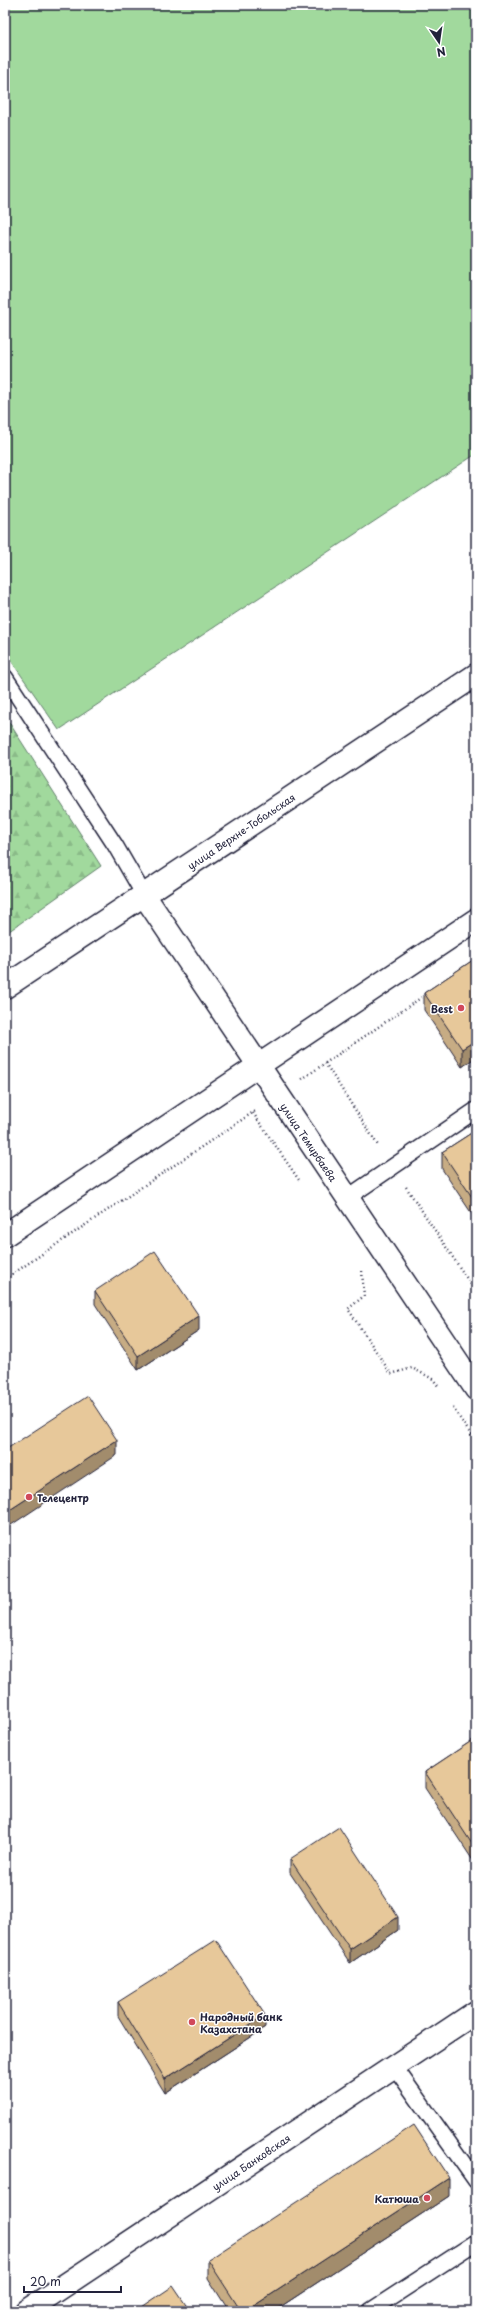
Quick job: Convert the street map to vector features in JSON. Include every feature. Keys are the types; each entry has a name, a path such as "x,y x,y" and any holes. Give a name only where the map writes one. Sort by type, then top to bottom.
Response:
{"street":[{"name":"улица Верхне-Тобольская","path":"5,987 476,675"},
{"name":"улица Темирбаева","path":"144,895 277,1096 476,1389"},
{"path":"5,1235 476,920"},
{"name":"улица Банковская","path":"26,2311 476,2012"}],"lane":[{"path":"5,677 115,845 144,895"},
{"path":"347,1198 476,1110"},
{"path":"394,2066 476,2181"},
{"path":"370,2311 476,2242"}],"path":[{"path":"5,1280 431,991"},
{"path":"253,1113 303,1185"},
{"path":"357,1264 362,1271 364,1296 348,1309 391,1374 412,1368 433,1379 441,1390"},
{"path":"449,1402 476,1442"}],"green space":[{"path":"5,5 476,5 476,454 59,730 5,652"},
{"path":"5,716 101,866 5,934"}],"building":[{"path":"476,958 476,1040 462,1049 424,993"},
{"path":"476,1130 476,1203 442,1152"},
{"path":"155,1251 199,1316 138,1356 95,1291"},
{"name":"Телецентр","path":"88,1396 117,1440 5,1513 5,1450"},
{"path":"476,1738 476,1850 425,1772"},
{"path":"339,1827 398,1917 350,1949 290,1859"},
{"name":"Народный банк Казахстана","path":"216,1940 265,2015 165,2079 118,2002"},
{"path":"414,2125 449,2178 246,2311 241,2311 208,2260"},
{"path":"173,2286 190,2311 136,2311"}],"place":[{"name":"Best","path":"461,1008"},
{"name":"Телецентр","path":"29,1497"},
{"name":"Народный банк Казахстана","path":"192,2022"},
{"name":"Катюша","path":"427,2198"}]}
